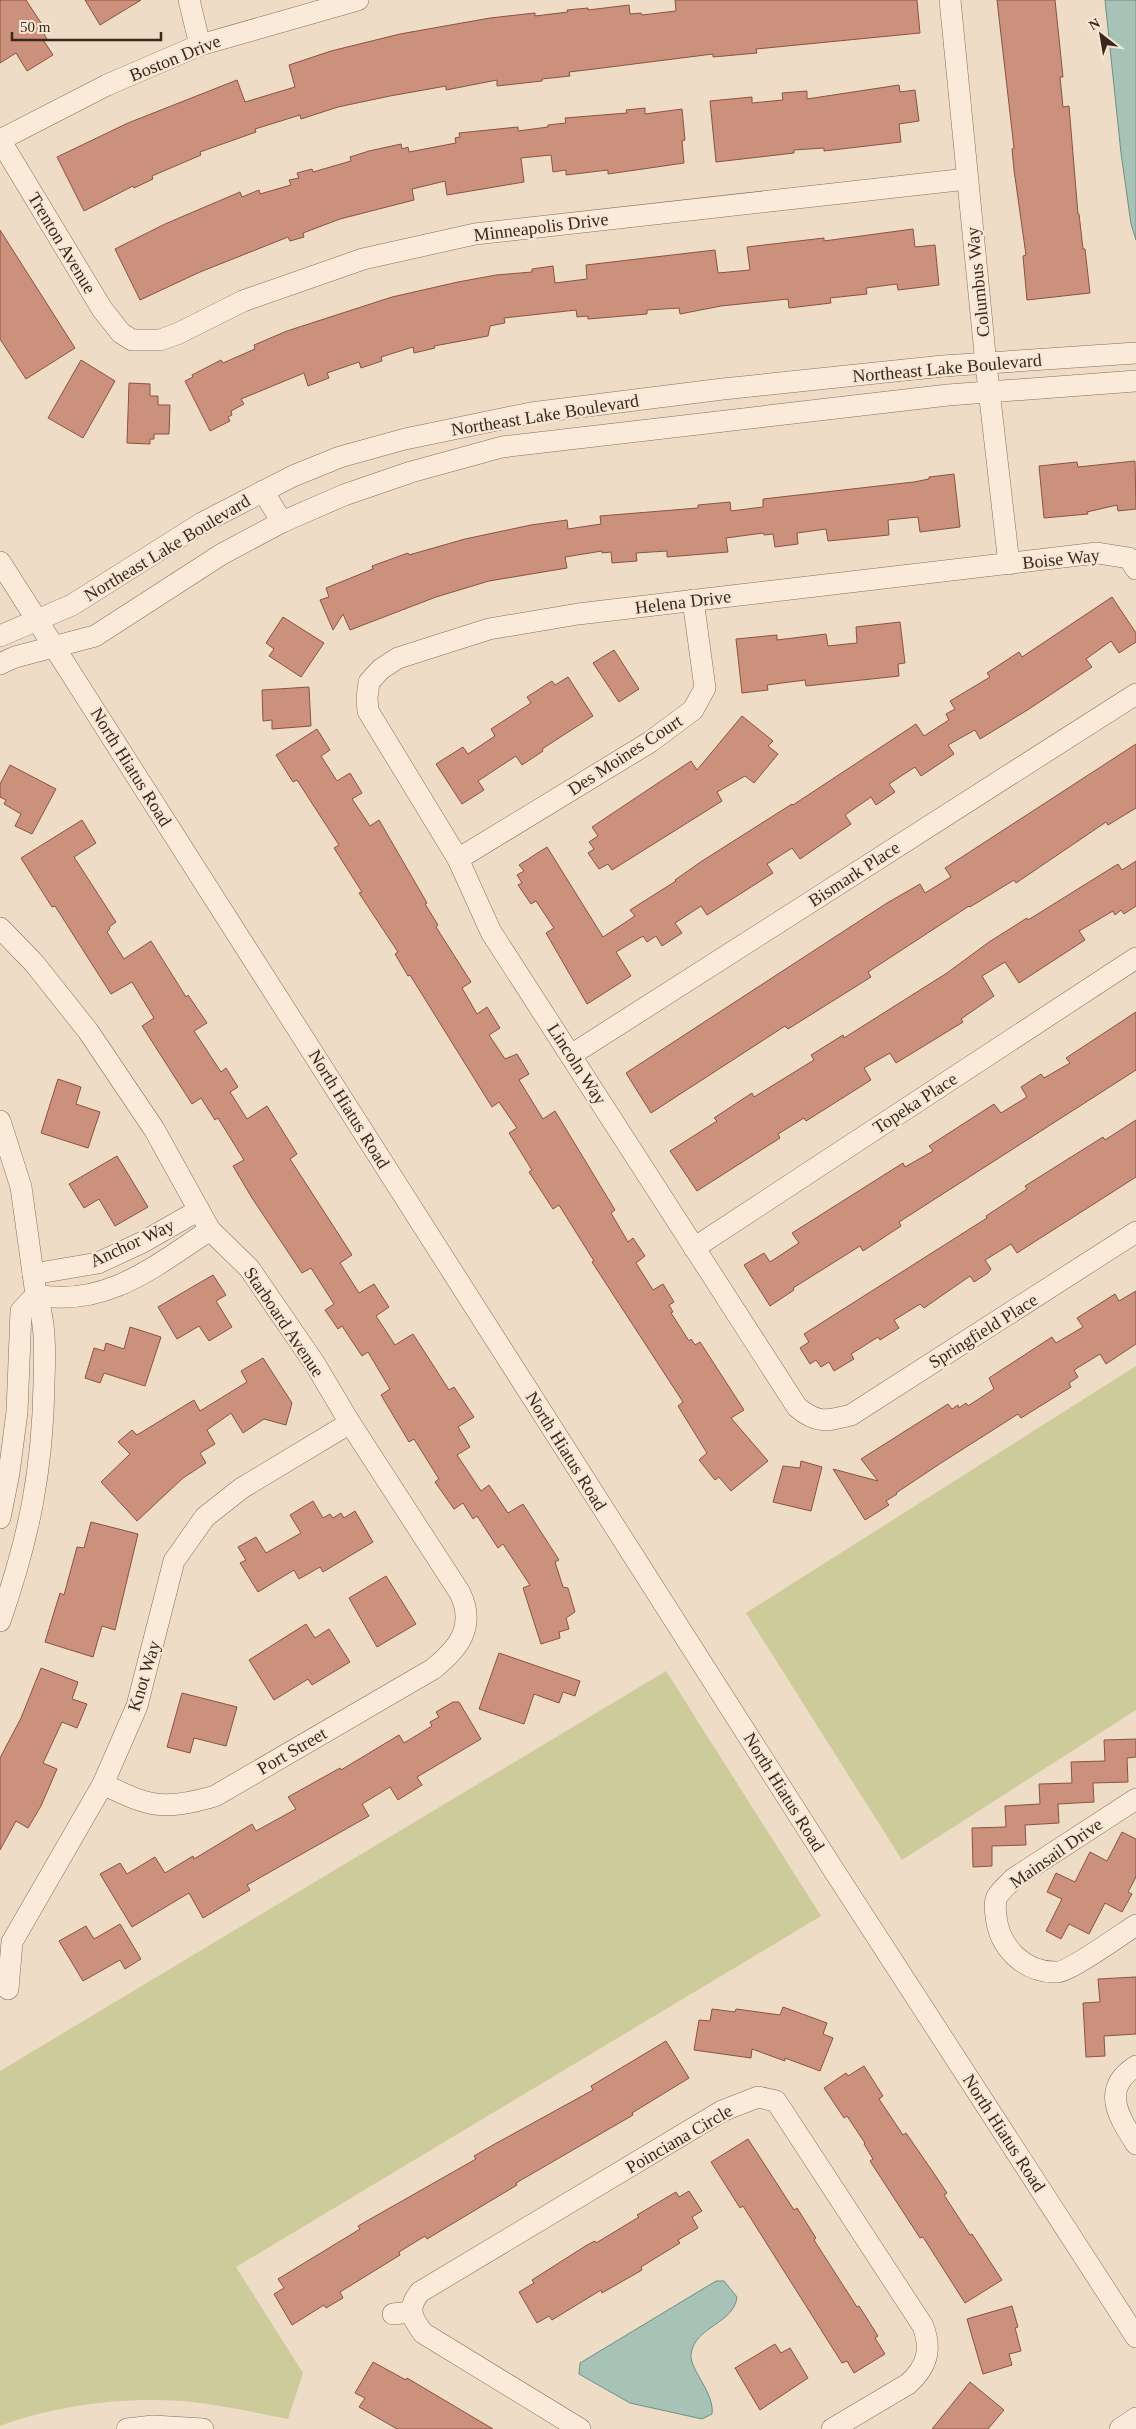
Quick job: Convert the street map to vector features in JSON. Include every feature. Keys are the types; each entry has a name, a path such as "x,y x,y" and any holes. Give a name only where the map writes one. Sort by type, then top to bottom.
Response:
{"street":[{"path":"188,0 200,45"},
{"name":"Boston Drive","path":"0,140 106,86 200,45 358,0"},
{"name":"Columbus Way","path":"950,0 986,364 1009,564"},
{"name":"Trenton Avenue","path":"0,140 102,309 121,333 132,340"},
{"name":"Minneapolis Drive","path":"132,340 160,340 177,334 243,301 363,259 475,234 967,179"},
{"name":"Northeast Lake Boulevard","path":"0,636 72,605 202,523 263,491 340,456 405,439 531,413 723,389 942,366 1136,353"},
{"name":"Northeast Lake Boulevard","path":"0,664 15,657 95,636 222,554 282,522 369,486 411,472 502,448 609,433 693,426 989,391 1136,381"},
{"path":"263,491 282,522"},
{"name":"Boise Way","path":"1009,564 1097,553 1129,558 1136,569"},
{"name":"North Hiatus Road","path":"0,562 833,1869 1136,2337"},
{"name":"Helena Drive","path":"370,682 381,669 398,658 489,629 578,614 1009,564"},
{"name":"Des Moines Court","path":"458,859 650,742 694,710 705,688 693,600"},
{"name":"Lincoln Way","path":"370,682 367,698 368,712 458,859 491,932 797,1407 809,1418 825,1421"},
{"name":"Bismark Place","path":"571,1055 1136,694"},
{"name":"Starboard Avenue","path":"0,928 34,963 88,1031 154,1129 210,1230 249,1268 315,1364 350,1423 460,1593 466,1605 467,1616 462,1637"},
{"name":"Topeka Place","path":"694,1248 1136,958"},
{"path":"0,1121 21,1187 36,1295 41,1310 45,1364 44,1424 39,1473 27,1536 0,1621"},
{"name":"Anchor Way","path":"33,1274 98,1263 143,1242 199,1210"},
{"name":"Anchor Way","path":"36,1295 54,1298 98,1294 128,1283 210,1230"},
{"name":"Springfield Place","path":"825,1421 851,1415 1136,1232"},
{"path":"0,1518 9,1473 17,1412 21,1312 36,1295"},
{"name":"Knot Way","path":"8,1989 12,1942 103,1784 137,1706 174,1561 205,1517 242,1488 350,1423"},
{"name":"Port Street","path":"103,1784 130,1798 153,1805 184,1805 215,1796 432,1669 449,1656 462,1637"},
{"name":"Mainsail Drive","path":"1136,1799 1013,1879 997,1898 997,1927 1007,1948 1023,1964 1041,1970 1059,1972 1136,1925"},
{"path":"1136,2066 1119,2083 1115,2099 1118,2115 1136,2144"},
{"name":"Poinciana Circle","path":"580,2429 423,2332 402,2313 420,2292 722,2111 758,2097 776,2101 923,2326 928,2340 929,2351 925,2364 918,2376 908,2384 832,2429"},
{"path":"1120,2429 1136,2418"},
{"path":"127,2429 153,2426 204,2429"}],"shaded area":[{"path":"1105,0 1136,0 1136,240 1131,224 1121,153"},
{"path":"1136,1366 1136,1710 902,1860 746,1613"},
{"path":"666,1671 821,1916 236,2267 303,2373 288,2419 195,2402 136,2400 66,2408 0,2426 0,2071"},
{"path":"716,2281 724,2281 737,2297 734,2306 722,2320 699,2337 691,2354 694,2367 710,2398 712,2414 702,2419 630,2403 579,2374 580,2363"}],"building":[{"path":"0,0 26,0 47,32 44,34 47,39 44,41 53,55 27,71 16,53 0,63"},
{"path":"85,0 141,0 100,25"},
{"path":"675,0 917,0 920,33 756,49 757,53 713,57 713,54 569,72 570,76 542,79 542,81 497,86 497,80 446,90 446,86 338,107 301,119 300,115 255,129 256,132 200,152 201,155 152,176 153,179 134,188 133,186 84,211 57,157 128,123 237,80 245,102 295,87 289,65 331,51 400,34 490,18 535,13 535,16 568,12 567,10 588,8 588,10 629,5 630,14 641,13 642,15 676,11"},
{"path":"997,0 1055,0 1063,77 1060,77 1063,107 1069,106 1078,214 1083,249 1085,249 1090,293 1027,300 1023,256 1026,255 1014,170 1012,149 1014,148"},
{"path":"899,85 900,92 915,90 919,121 899,124 901,142 824,151 824,148 794,150 794,153 716,162 710,101 752,97 752,103 783,100 782,93 807,91 807,99"},
{"path":"645,108 645,114 682,109 685,140 682,141 684,163 608,174 608,170 566,175 566,170 553,172 551,155 521,158 524,182 447,195 445,181 412,189 414,200 340,219 303,233 304,237 290,241 288,237 200,272 140,300 115,249 165,224 240,192 242,197 259,190 260,194 291,185 289,180 299,178 297,173 312,169 313,172 351,161 350,157 369,151 401,144 402,149 408,147 409,152 456,143 455,138 460,137 459,133 518,127 518,131 548,127 548,125 566,123 565,118 627,113 626,110"},
{"path":"913,229 915,247 935,245 939,285 898,290 897,284 866,288 867,294 830,298 831,303 789,308 788,299 721,306 680,314 679,308 647,310 647,314 588,319 588,316 577,317 576,310 504,318 505,323 490,326 488,336 434,346 435,348 414,353 413,347 381,357 382,361 361,368 359,362 327,373 329,378 308,386 304,373 241,399 244,404 231,411 232,415 228,417 230,421 210,431 185,381 193,377 192,375 221,360 223,363 255,349 254,345 287,331 392,297 458,282 496,275 532,272 532,269 553,266 555,283 587,279 586,265 715,250 718,273 750,270 747,247 824,238 824,241"},
{"path":"0,230 75,348 26,379 0,339"},
{"path":"81,360 115,381 83,438 48,418"},
{"path":"129,383 150,384 150,396 158,396 158,405 170,405 169,434 154,434 154,439 150,439 150,444 127,443"},
{"path":"1135,461 1136,509 1118,511 1117,505 1087,512 1088,514 1044,518 1039,466 1077,462 1078,467"},
{"path":"954,474 960,527 920,532 918,517 888,520 889,535 828,541 826,529 797,533 798,544 775,547 773,534 764,535 763,533 726,538 728,552 667,557 667,551 636,553 637,561 612,563 611,552 602,553 602,551 565,557 567,568 489,581 436,597 350,630 343,614 333,630 320,600 329,597 326,588 373,569 372,566 408,553 409,555 465,539 531,525 567,520 568,529 601,524 600,516 698,508 698,505 730,502 731,511 763,507 763,499 914,482 929,479 929,477"},
{"path":"1112,597 1136,633 1136,642 1119,653 1111,641 1086,659 1092,667 1029,709 980,739 975,730 948,745 954,754 921,776 915,767 889,784 895,792 876,805 871,797 845,815 851,824 800,859 792,848 767,864 773,873 707,915 701,906 675,923 682,933 662,946 656,936 647,942 643,936 616,952 631,976 587,1004 546,933 554,928 536,901 531,904 518,885 522,883 517,875 524,871 519,865 547,847 603,937 635,916 630,910 676,881 702,861 793,805 916,724 924,736 949,720 946,714 955,709 950,701 990,677 987,673 1019,652 1022,657"},
{"path":"283,617 324,643 301,677 269,656 274,649 266,643"},
{"path":"900,622 905,663 898,664 899,676 806,686 805,680 767,685 768,690 742,693 736,639 777,635 777,640 826,634 828,646 857,643 856,627"},
{"path":"614,650 639,689 619,702 593,663"},
{"path":"568,677 593,716 542,749 543,751 522,765 516,756 478,781 484,790 462,804 436,764 463,747 468,754 495,736 491,729 531,703 527,697 552,681 555,685"},
{"path":"309,687 311,726 272,729 272,720 263,721 262,690"},
{"path":"742,716 773,741 768,746 778,754 754,783 745,776 717,792 722,801 612,870 608,864 599,869 588,853 594,849 589,842 598,836 592,827 691,761 697,770"},
{"path":"317,729 330,750 321,756 337,781 350,773 362,793 352,799 370,826 379,820 427,903 425,904 438,925 436,927 471,982 462,988 477,1014 487,1007 500,1028 489,1035 505,1059 517,1054 529,1074 519,1080 543,1119 555,1111 615,1210 611,1213 628,1242 633,1238 645,1256 636,1263 653,1290 663,1284 674,1302 669,1305 673,1312 671,1313 689,1341 691,1339 695,1345 700,1342 744,1410 731,1418 768,1461 731,1491 719,1477 715,1480 699,1460 707,1453 678,1406 683,1402 592,1262 594,1261 559,1205 553,1209 529,1172 532,1170 509,1133 517,1128 499,1102 492,1107 410,975 408,976 395,954 398,952 359,893 362,892 334,848 339,845 297,780 293,782 276,755"},
{"path":"1136,744 1136,808 1108,825 1106,822 1016,883 1014,880 969,906 868,972 871,977 788,1029 785,1026 651,1113 626,1073 887,903 920,884 925,893 951,877 945,868"},
{"path":"10,765 56,789 32,834 15,826 21,814 4,804 6,800 0,797 0,784"},
{"path":"82,820 96,843 74,857 116,922 109,927 110,929 107,932 124,959 151,941 186,997 188,995 207,1023 194,1031 221,1072 226,1068 238,1087 230,1092 247,1119 267,1106 297,1154 290,1159 352,1255 340,1263 359,1293 374,1284 389,1307 376,1316 395,1345 413,1334 449,1390 454,1387 474,1417 458,1427 470,1447 457,1455 481,1491 489,1485 508,1513 523,1504 559,1560 555,1562 563,1587 568,1588 575,1612 566,1618 569,1629 559,1632 560,1638 541,1644 523,1588 530,1585 503,1544 498,1548 477,1516 473,1519 463,1503 454,1509 435,1482 439,1479 414,1439 409,1442 381,1395 390,1389 368,1352 362,1356 342,1326 338,1329 325,1310 334,1304 311,1268 302,1273 252,1198 233,1166 244,1160 218,1118 215,1120 201,1098 192,1104 142,1026 154,1018 132,982 111,994 55,906 52,907 21,858"},
{"path":"1136,861 1136,906 1124,914 1121,910 1115,915 1113,911 1079,931 1085,940 1019,983 1005,962 982,976 994,996 961,1019 963,1022 896,1063 890,1053 864,1068 871,1080 806,1121 804,1118 778,1134 780,1138 697,1191 670,1151 717,1121 714,1118 752,1093 754,1097 814,1060 811,1055 843,1035 844,1038 947,973 989,942 1027,918 1028,920 1118,864 1122,870"},
{"path":"1136,1012 1136,1070 899,1222 901,1226 863,1251 860,1246 793,1288 794,1290 770,1306 744,1265 764,1253 770,1262 799,1243 792,1233 903,1163 905,1167 933,1151 929,1146 994,1104 1001,1113 1027,1097 1021,1087 1041,1074 1044,1078 1070,1063 1066,1058"},
{"path":"58,1079 81,1087 76,1104 100,1112 88,1148 41,1133"},
{"path":"1136,1120 1136,1177 1017,1253 1011,1244 985,1260 991,1269 988,1273 974,1282 970,1276 924,1308 920,1304 894,1320 899,1328 880,1340 878,1337 851,1354 854,1359 834,1371 829,1362 821,1367 816,1360 810,1364 800,1348 809,1342 804,1334 987,1218 986,1216 1027,1189 1025,1186 1103,1137 1105,1140"},
{"path":"117,1156 148,1207 115,1226 99,1199 84,1208 69,1184"},
{"path":"213,1275 226,1295 216,1301 232,1327 209,1341 199,1326 177,1339 158,1307"},
{"path":"1136,1291 1136,1344 1106,1364 1100,1354 1074,1370 1078,1377 1069,1383 1071,1387 1021,1418 1018,1414 941,1463 896,1493 886,1501 889,1505 865,1520 833,1469 878,1481 861,1459 948,1404 952,1409 958,1405 959,1408 966,1403 968,1406 994,1389 989,1378 1052,1337 1056,1343 1083,1327 1077,1318 1115,1294 1119,1301"},
{"path":"130,1327 161,1337 145,1386 104,1373 100,1383 85,1378 94,1348 104,1351 106,1343 124,1349"},
{"path":"263,1358 292,1403 286,1425 264,1419 243,1433 231,1413 207,1430 215,1444 200,1453 206,1463 183,1478 137,1521 101,1482 130,1454 118,1442 132,1430 137,1435 194,1400 200,1411 247,1382 241,1371"},
{"path":"801,1461 822,1467 811,1511 773,1502 783,1466 800,1468"},
{"path":"313,1501 323,1518 330,1514 333,1518 341,1513 344,1518 355,1511 373,1542 323,1572 320,1567 299,1579 294,1570 258,1592 240,1563 246,1560 238,1547 256,1537 266,1553 301,1533 290,1515"},
{"path":"91,1522 138,1534 115,1630 102,1626 93,1657 45,1642 60,1593 64,1595 77,1547 84,1548"},
{"path":"386,1576 416,1624 377,1647 349,1598"},
{"path":"306,1624 315,1638 329,1629 350,1662 312,1685 308,1679 274,1700 249,1660"},
{"path":"499,1653 580,1681 575,1696 563,1692 559,1703 534,1694 524,1724 479,1709"},
{"path":"41,1668 78,1682 72,1699 87,1704 77,1728 62,1722 43,1763 57,1769 41,1806 28,1828 16,1821 0,1850 0,1758 21,1718"},
{"path":"182,1693 237,1707 226,1746 194,1738 190,1753 167,1747"},
{"path":"453,1702 459,1702 481,1739 417,1777 422,1785 398,1800 390,1787 362,1804 369,1816 247,1885 250,1890 203,1918 189,1893 132,1927 100,1874 120,1863 127,1874 155,1857 165,1873 193,1856 194,1859 252,1824 256,1831 296,1809 288,1797 340,1768 341,1770 399,1735 404,1743 432,1726 430,1722 439,1717 436,1712"},
{"path":"1136,1739 1136,1757 1127,1758 1128,1782 1093,1783 1094,1802 1058,1804 1059,1823 1025,1825 1026,1845 992,1846 992,1866 973,1867 972,1828 1006,1827 1005,1806 1040,1804 1039,1784 1072,1783 1071,1762 1105,1761 1104,1740"},
{"path":"1122,1832 1136,1839 1136,1877 1128,1892 1132,1894 1122,1912 1105,1903 1089,1934 1069,1924 1061,1939 1046,1931 1062,1899 1047,1892 1056,1873 1075,1882 1090,1852 1107,1861"},
{"path":"120,1924 141,1959 125,1969 120,1960 83,1981 59,1941 86,1926 94,1939"},
{"path":"1136,1977 1136,2034 1104,2036 1105,2056 1086,2057 1083,2003 1100,2002 1098,1979"},
{"path":"783,2007 827,2023 823,2034 833,2038 820,2071 785,2058 785,2061 752,2049 751,2058 694,2050 699,2020 710,2021 712,2009 735,2012 736,2009 780,2015"},
{"path":"666,2041 689,2078 632,2113 633,2115 516,2183 517,2185 427,2239 425,2236 399,2252 400,2255 340,2292 343,2298 326,2308 324,2305 292,2325 274,2294 284,2288 278,2279 360,2229 358,2226 476,2159 474,2156 593,2090 591,2086"},
{"path":"864,2066 883,2096 879,2099 903,2135 906,2133 935,2175 947,2193 944,2195 1002,2280 965,2303 923,2237 920,2238 870,2161 873,2159 865,2143 847,2116 844,2118 824,2088 846,2073 848,2076"},
{"path":"748,2139 794,2210 797,2208 816,2238 814,2240 878,2336 875,2338 885,2354 854,2373 847,2361 842,2363 743,2206 740,2208 711,2162"},
{"path":"689,2191 702,2211 692,2217 698,2228 678,2240 680,2243 641,2267 642,2270 602,2293 601,2290 552,2320 549,2316 537,2323 519,2292 534,2283 532,2280 587,2245 595,2241 596,2243 639,2217 637,2215 676,2192 679,2197"},
{"path":"1012,2306 1018,2327 1015,2328 1021,2351 1009,2354 1012,2365 983,2374 967,2319"},
{"path":"775,2344 781,2353 790,2348 808,2378 760,2410 735,2368"},
{"path":"373,2362 406,2380 407,2378 493,2429 397,2429 359,2407 365,2398 355,2393"},
{"path":"970,2382 1004,2410 988,2429 932,2429"}]}
